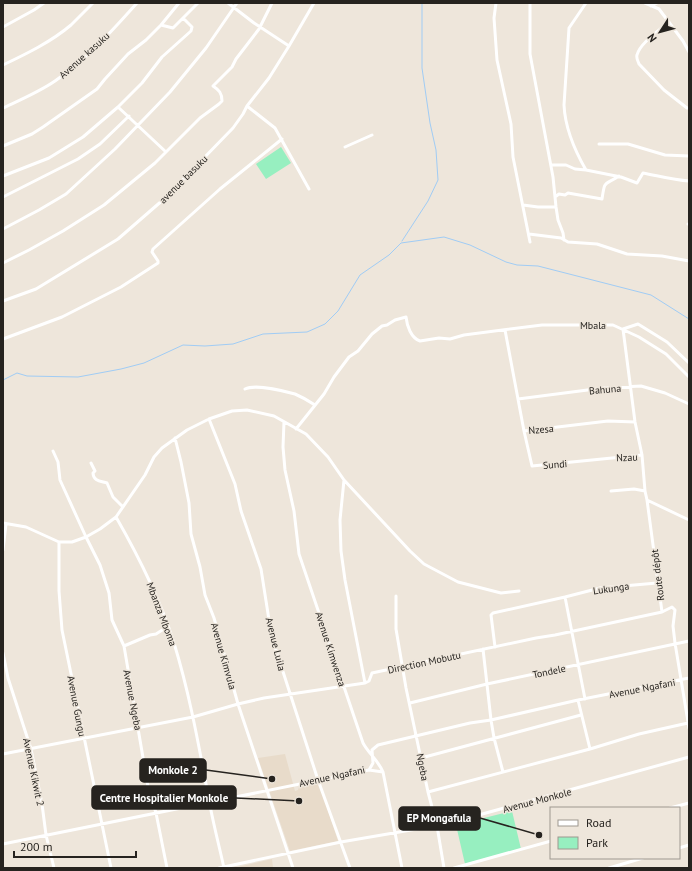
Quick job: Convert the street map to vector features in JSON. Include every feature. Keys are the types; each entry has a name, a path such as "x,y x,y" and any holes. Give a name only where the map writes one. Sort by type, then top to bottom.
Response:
{"street":[{"path":"3,27 44,3"},
{"path":"3,65 58,35 93,3"},
{"name":"Avenue kasuku","path":"3,108 54,81 76,65 137,3"},
{"path":"3,146 38,130 97,89 128,54 146,40 161,25 179,3"},
{"path":"161,25 173,28 198,3"},
{"path":"228,3 251,22 260,26 289,46"},
{"path":"3,229 39,210 68,192 139,126 170,92 206,48 221,24 237,3"},
{"path":"3,263 63,231 104,205 155,163 200,118 222,101 221,93 213,86 232,67 236,59 256,33 272,3"},
{"name":"avenue basuku","path":"3,301 36,289 121,237 164,198 229,133 289,46 314,3"},
{"path":"496,3 494,18 496,60 511,124 513,157 530,242"},
{"path":"530,3 530,54 550,165 558,220 564,233 564,240"},
{"path":"586,3 569,28 564,105 576,151 586,170"},
{"path":"645,3 659,9 683,40 689,52"},
{"path":"651,6 657,3"},
{"path":"3,176 49,158 83,136 118,107 142,83 162,57 191,32 192,27 183,18"},
{"path":"670,22 646,42 637,54 637,60 664,90 689,108"},
{"path":"247,106 275,128 309,189"},
{"path":"118,107 166,152"},
{"path":"3,197 78,159 100,144 129,116"},
{"path":"345,146 372,135"},
{"path":"3,339 62,318 121,287 158,264 153,249 220,189 282,139"},
{"path":"599,144 628,144 665,155 689,156"},
{"path":"550,165 566,165 575,169 619,176 637,183 643,173 689,181"},
{"path":"555,197 559,194 565,195 568,193 581,196 593,196 602,199 604,186 607,182 619,176"},
{"path":"523,205 538,208 556,208"},
{"path":"529,234 568,242 597,244 627,254 662,256 689,261"},
{"name":"Mbala","path":"315,405 349,357 358,352 372,334 380,327 406,317 413,336 420,341 439,338 450,339 464,335 542,325 613,325 623,329 638,324 667,342 689,363"},
{"path":"623,329 666,354 689,377"},
{"path":"623,329 635,422 642,455"},
{"name":"Nzesa","path":"506,330 524,431 608,421 635,422"},
{"name":"Bahuna","path":"518,399 603,388 641,386 665,393 689,404"},
{"path":"245,389 262,388 285,392 302,397 315,405 296,429"},
{"path":"3,550 4,523 26,527 59,542 75,542 100,529 116,517 145,476 154,457 162,448 186,430 209,419 232,411 247,410 274,416 308,436 328,457 344,480 424,564 458,582 501,593 519,591"},
{"name":"Avenue Luila","path":"209,419 236,484 241,511 261,569 270,628 276,650 318,780 350,868"},
{"name":"Avenue Kimwenza","path":"284,422 283,448 285,470 293,507 299,554 363,743 372,757 380,764 383,772 402,868"},
{"name":"Sundi","path":"524,431 532,466 578,461"},
{"name":"Avenue Kimvula","path":"175,438 189,503 191,534 200,567 205,595 214,618 238,704 293,868"},
{"name":"Avenue Ngeba","path":"53,451 58,462 60,480 100,565 109,593 112,620 124,646 148,787 156,813 167,868"},
{"name":"Nzau","path":"578,461 642,455 647,500"},
{"path":"91,463 96,471 93,473 93,477 96,480 107,483 113,497 123,507"},
{"path":"3,754 193,717 238,704 365,683 340,551 340,520 344,480"},
{"path":"611,491 634,489 645,491"},
{"path":"647,500 689,520"},
{"name":"Route dépôt","path":"647,500 662,612 672,607 675,610 673,626 675,643 689,728"},
{"name":"Mbanza Mboma","path":"116,517 147,578 174,642 193,717 209,802 224,868"},
{"name":"Avenue Gungu","path":"59,542 59,591 62,630 67,661 74,688 83,738 111,868"},
{"name":"Lukunga","path":"494,647 491,615 521,606 600,588 657,583"},
{"name":"Ngeba","path":"396,596 396,629 402,666 428,792 437,826 444,868"},
{"path":"564,597 585,698"},
{"name":"Direction Mobutu","path":"365,683 370,681 372,673 662,612"},
{"path":"124,646 156,634 168,627"},
{"name":"Tondele","path":"410,703 487,684 689,641"},
{"path":"483,649 494,738 504,772"},
{"name":"Avenue Kikwit 2","path":"3,653 8,678 31,748 42,804 46,835 54,868"},
{"name":"Avenue Ngafani","path":"3,844 369,770 373,763 372,750 376,746 416,735 491,720 585,698 689,678"},
{"path":"578,700 590,749"},
{"path":"421,758 581,715"},
{"path":"428,792 590,749 639,734 688,723"},
{"name":"Avenue Monkole","path":"219,868 288,852 437,826 516,806 689,757"},
{"path":"369,770 383,772"},
{"path":"673,807 689,802"},
{"path":"454,868 550,841"},
{"path":"609,868 640,859"}],"shaded area":[{"path":"285,754 295,791 298,790 299,787 319,783 338,841 290,851 258,758"},
{"path":"272,859 273,868 234,868"}],"green space":[{"path":"281,147 291,163 266,179 256,164"},
{"path":"512,811 521,849 465,864 456,825"}],"waterway":[{"path":"402,241 428,201 438,180 436,150 430,123 422,68 422,3"},
{"path":"3,380 17,373 27,376 78,377 144,363 183,345 205,346 233,344 263,334 307,332 325,324 338,311 360,275 389,255 401,243 444,237 470,245 506,262 517,265 538,266 651,295 689,319"}],"place":[{"name":"Monkole 2","path":"272,779"},
{"name":"Centre Hospitalier Monkole","path":"299,801"},
{"name":"EP Mongafula","path":"539,835"}]}
